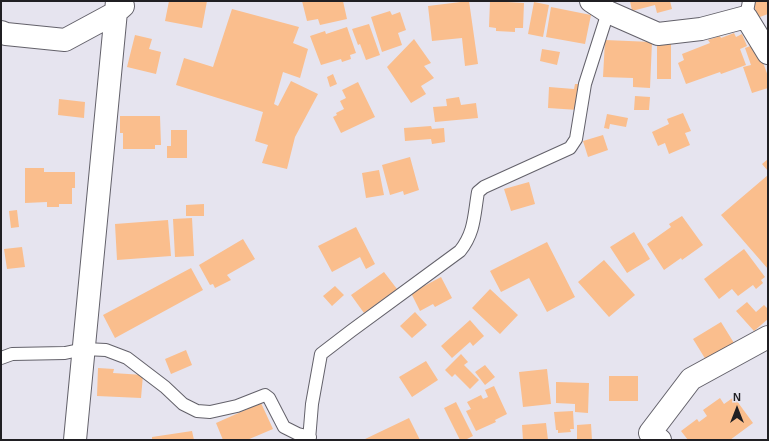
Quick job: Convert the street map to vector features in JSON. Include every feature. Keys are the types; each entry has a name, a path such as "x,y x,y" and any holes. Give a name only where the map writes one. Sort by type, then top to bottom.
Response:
{"street":[{"path":"1,32 6,34 65,40 120,5"},
{"path":"75,440 120,5"},
{"path":"599,6 658,34 701,30 747,9 768,53"},
{"path":"651,438 691,379 768,337"}],"lane":[{"path":"1,358 12,354 64,353 84,349 106,350 127,358 165,387 183,404 198,411 210,412 237,406 265,395 269,398 284,427 309,438 312,404 321,354 460,252 466,244 474,226 478,192 484,187 570,148 576,139 584,84 599,6"}],"building":[{"path":"169,1 207,1 202,28 165,21"},
{"path":"302,1 343,1 347,19 320,25 318,19 307,21"},
{"path":"469,1 478,64 465,66 462,38 432,41 428,6"},
{"path":"490,1 524,3 523,28 515,28 515,32 496,31 496,28 489,27"},
{"path":"630,1 670,1 672,9 657,13 655,5 632,11"},
{"path":"756,1 768,1 768,14 757,18 754,3"},
{"path":"534,2 549,5 543,37 528,34"},
{"path":"551,7 591,15 585,44 546,37"},
{"path":"232,9 299,27 293,43 308,49 300,78 283,72 274,104 278,106 291,81 318,94 295,137 287,169 262,163 268,145 255,141 263,112 176,85 184,58 213,67"},
{"path":"390,11 392,15 400,12 406,30 398,33 402,45 382,52 371,17"},
{"path":"369,24 380,55 366,60 352,29"},
{"path":"347,27 356,53 350,55 351,59 342,62 341,59 321,65 310,36 325,31 326,34"},
{"path":"734,33 736,37 742,34 747,46 740,49 746,65 686,84 678,63 684,60 682,54 710,43 708,40 720,36 721,38"},
{"path":"135,35 152,39 149,49 161,52 156,74 127,67"},
{"path":"414,39 431,63 424,66 434,78 421,86 426,94 411,103 387,67"},
{"path":"605,40 652,42 650,88 633,87 633,78 603,77"},
{"path":"657,44 671,44 671,79 657,79"},
{"path":"756,44 768,76 768,88 752,93 743,67 751,65 745,48"},
{"path":"542,49 560,52 557,65 540,61"},
{"path":"333,74 337,84 330,87 327,77"},
{"path":"358,82 375,117 341,133 333,117 337,115 336,113 344,109 340,101 346,98 342,90"},
{"path":"575,84 579,84 578,110 548,108 549,87 574,89"},
{"path":"635,96 650,97 649,110 634,110"},
{"path":"459,97 461,105 476,103 478,118 435,122 433,107 447,106 446,99"},
{"path":"59,99 85,102 84,118 58,115"},
{"path":"683,113 691,131 685,133 690,145 669,154 665,143 658,146 652,132 669,124 667,119"},
{"path":"607,114 628,118 626,127 610,124 609,129 604,128"},
{"path":"120,116 160,116 161,145 155,145 155,149 123,149 123,133 120,133"},
{"path":"431,126 432,129 444,128 445,142 432,144 431,139 405,141 404,128"},
{"path":"171,130 187,130 187,158 167,158 167,146 171,146"},
{"path":"603,135 608,150 588,157 583,141"},
{"path":"410,157 419,190 404,195 403,191 390,195 382,165"},
{"path":"768,159 768,171 762,164"},
{"path":"25,168 44,168 44,172 75,172 75,188 72,188 72,204 59,204 59,207 47,207 47,202 25,203"},
{"path":"379,170 384,195 366,198 362,173"},
{"path":"768,175 768,269 721,215"},
{"path":"529,182 535,204 511,211 504,189"},
{"path":"204,204 204,216 186,216 186,205"},
{"path":"17,210 19,227 11,228 9,211"},
{"path":"682,216 703,245 682,260 681,258 664,270 647,244 671,227 669,224"},
{"path":"192,218 194,256 175,257 173,219"},
{"path":"168,220 171,256 117,260 115,224"},
{"path":"356,227 375,264 366,269 360,257 332,272 318,246"},
{"path":"634,232 650,259 627,273 610,247"},
{"path":"243,239 255,259 227,275 231,280 215,288 213,284 210,285 199,265"},
{"path":"547,242 575,297 547,312 529,278 501,292 490,271"},
{"path":"22,247 25,267 7,269 4,249"},
{"path":"744,249 765,277 761,280 763,283 756,289 753,285 738,296 732,289 719,299 704,279"},
{"path":"604,260 635,295 609,317 578,282"},
{"path":"191,268 203,290 115,338 103,315"},
{"path":"384,272 397,289 364,313 351,295"},
{"path":"441,277 452,298 435,307 433,304 420,311 411,293"},
{"path":"335,286 344,295 332,306 323,296"},
{"path":"490,289 518,315 500,334 472,308"},
{"path":"747,302 756,312 764,305 768,309 768,319 754,331 736,311"},
{"path":"415,312 427,325 412,338 400,326"},
{"path":"470,320 484,336 473,346 470,342 452,358 441,346"},
{"path":"721,322 734,343 706,360 693,339"},
{"path":"186,350 192,365 171,374 165,359"},
{"path":"461,354 468,362 464,365 479,380 470,389 455,374 452,377 445,370"},
{"path":"426,361 438,380 412,397 399,377"},
{"path":"485,365 495,377 485,385 475,372"},
{"path":"98,368 114,369 113,373 143,375 141,398 97,396"},
{"path":"547,369 551,404 523,407 519,372"},
{"path":"609,376 638,376 638,401 609,401"},
{"path":"556,382 589,383 588,413 575,412 575,404 556,403"},
{"path":"494,386 507,414 495,420 496,422 476,431 466,411 471,409 467,402 481,395 483,399 488,397 485,390"},
{"path":"734,397 753,423 730,440 688,440 681,431 697,419 699,422 707,416 703,410 720,398 724,404"},
{"path":"456,402 473,436 465,440 460,440 444,408"},
{"path":"261,403 273,429 247,440 223,440 216,423"},
{"path":"573,411 574,429 570,429 571,432 558,433 558,430 556,430 554,412"},
{"path":"409,418 420,440 363,440"},
{"path":"546,423 548,440 523,440 522,425"},
{"path":"591,424 592,440 577,440 577,425"},
{"path":"192,431 194,440 152,440 152,437"}]}
